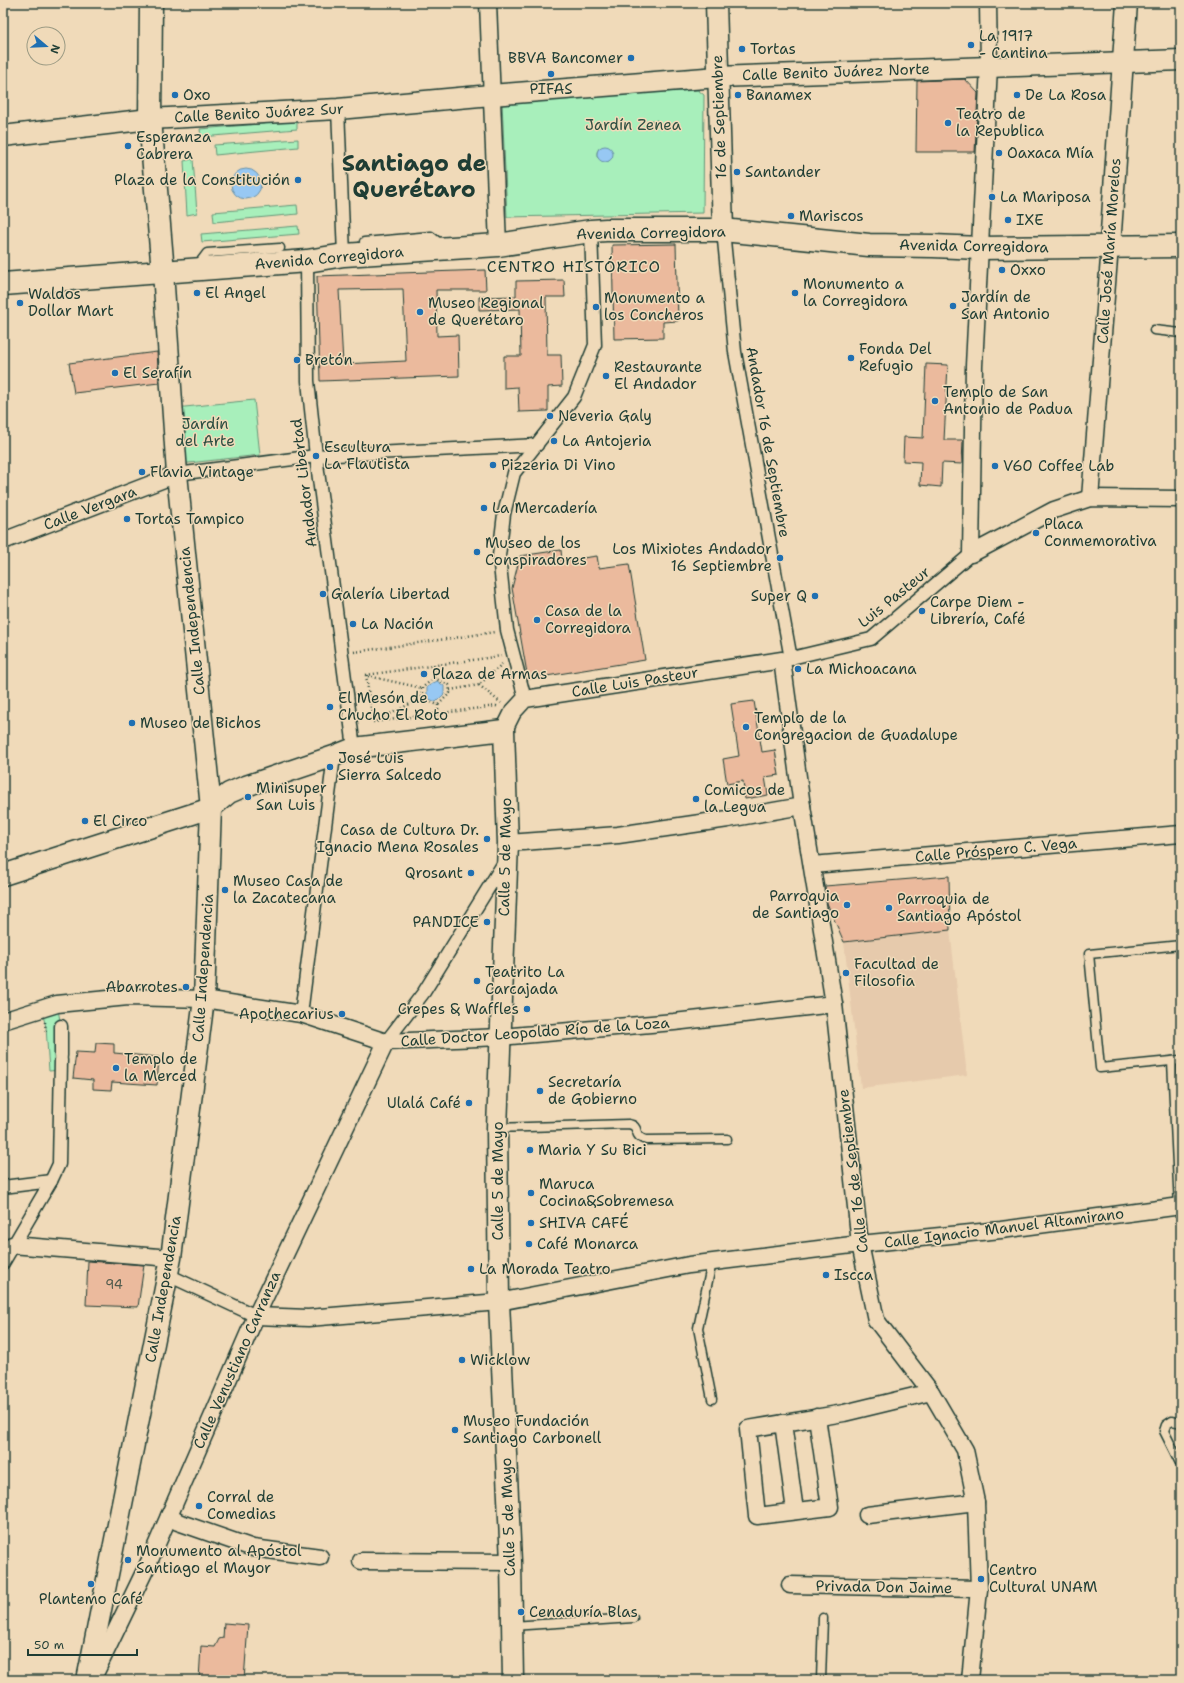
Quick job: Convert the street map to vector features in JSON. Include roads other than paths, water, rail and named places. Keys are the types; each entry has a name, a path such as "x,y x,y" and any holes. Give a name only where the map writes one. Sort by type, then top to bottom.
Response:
{"main road":[{"path":"152,3 150,119 163,272"},
{"name":"Avenida Corregidora","path":"3,284 307,261 344,255 498,245 591,231 723,230 869,246 980,248 1181,246"}],"street":[{"path":"488,3 498,245"},
{"name":"16 de Septiembre","path":"716,3 723,230"},
{"path":"988,3 989,66 974,366 971,554 1054,510 1090,498 1181,499"},
{"name":"Calle José María Morelos","path":"1090,498 1127,3"},
{"name":"Calle Benito Juárez Norte","path":"491,94 718,77 1181,60"},
{"name":"Calle Benito Juárez Sur","path":"3,136 150,119 338,109 491,94"},
{"path":"338,109 344,255"},
{"name":"Andador 16 de Septiembre","path":"723,230 735,352 786,659"},
{"path":"514,472 574,398 595,345 591,231"},
{"name":"Andador Libertad","path":"307,261 308,381 316,456 354,748"},
{"name":"Calle Independencia","path":"86,1680 170,1266 204,999 211,808 177,474 163,272"},
{"path":"3,875 211,808 228,793 354,748 504,730 513,712 525,699 507,630 499,556 504,514 514,472 518,446"},
{"path":"177,474 316,456 536,446"},
{"name":"Calle Vergara","path":"3,541 177,474"},
{"name":"Luis Pasteur","path":"786,659 871,639 971,554"},
{"name":"Calle Luis Pasteur","path":"525,699 786,659"},
{"name":"Calle 16 de Septiembre","path":"786,659 802,806 834,1004 860,1244 876,1320 931,1392 965,1450 976,1502 978,1589 970,1680"},
{"name":"Calle 5 de Mayo","path":"504,730 508,850 497,1128 499,1302 510,1562 513,1680"},
{"path":"302,1014 334,756"},
{"path":"386,1042 424,992 508,850 728,819 802,806"},
{"name":"Calle Próspero C. Vega","path":"812,865 1181,834"},
{"name":"Calle Doctor Leopoldo Río de la Loza","path":"3,1022 57,1004 128,997 204,999 302,1014 386,1042 501,1037 674,1022 834,1004"},
{"path":"3,1263 12,1245 51,1181 59,1164 61,1026"},
{"name":"Calle Venustiano Carranza","path":"92,1680 149,1562 256,1316 386,1042"},
{"path":"3,1187 51,1181"},
{"name":"Calle Ignacio Manuel Altamirano","path":"256,1316 308,1318 499,1302 689,1265 860,1244 1001,1230 1180,1206"},
{"path":"12,1245 170,1266 256,1316"},
{"path":"817,1417 830,1507 757,1516 748,1429 817,1417 844,1413 931,1392"},
{"path":"783,1423 795,1511"},
{"path":"867,1515 976,1502"},
{"path":"169,1516 178,1522 252,1548 320,1557"},
{"path":"361,1561 510,1562"},
{"name":"Privada Don Jaime","path":"790,1585 978,1589"}],"lane":[{"path":"364,242 431,236 448,249"},
{"path":"195,269 207,253 280,248"},
{"path":"1154,330 1181,333"},
{"path":"1181,945 1089,954 1100,1068 1181,1060"},
{"path":"1172,1060 1180,1206"},
{"path":"497,1128 633,1124 636,1127 637,1135 646,1140 726,1139"},
{"path":"712,1262 698,1328 712,1399"},
{"path":"1181,1423 1172,1421 1166,1425 1164,1431 1177,1451 1181,1465"},
{"path":"512,1626 632,1618"},
{"path":"821,1680 823,1618"}],"water":[{"path":"602,146 608,146 613,151 611,160 608,162 602,162 597,157 597,151"},
{"path":"246,169 256,174 261,184 256,194 246,199 236,194 231,184 236,174"},
{"path":"437,681 444,686 444,694 436,702 427,698 427,687"}],"place":[{"name":"La 1917 - Cantina","path":"971,45"},
{"name":"Tortas","path":"742,49"},
{"name":"BBVA Bancomer","path":"631,58"},
{"name":"PIFAS","path":"551,74"},
{"name":"Oxo","path":"175,95"},
{"name":"Banamex","path":"738,95"},
{"name":"De La Rosa","path":"1017,95"},
{"name":"Teatro de la Republica","path":"948,123"},
{"name":"Esperanza Cabrera","path":"128,146"},
{"name":"Oaxaca Mía","path":"999,153"},
{"name":"Santander","path":"737,172"},
{"name":"Plaza de la Constitución","path":"298,180"},
{"name":"La Mariposa","path":"992,197"},
{"name":"Mariscos","path":"791,216"},
{"name":"IXE","path":"1008,220"},
{"name":"Oxxo","path":"1002,270"},
{"name":"El Angel","path":"197,293"},
{"name":"Monumento a la Corregidora","path":"795,293"},
{"name":"Waldos Dollar Mart","path":"20,303"},
{"name":"Jardín de San Antonio","path":"953,306"},
{"name":"Monumento a los Concheros","path":"596,307"},
{"name":"Museo Regional de Querétaro","path":"420,312"},
{"name":"Fonda Del Refugio","path":"851,358"},
{"name":"Bretón","path":"297,360"},
{"name":"El Serafín","path":"115,373"},
{"name":"Restaurante El Andador","path":"606,376"},
{"name":"Templo de San Antonio de Padua","path":"935,401"},
{"name":"Neveria Galy","path":"550,416"},
{"name":"La Antojeria","path":"554,441"},
{"name":"Escultura La Flautista","path":"316,456"},
{"name":"Pizzeria Di Vino","path":"493,465"},
{"name":"V60 Coffee Lab","path":"995,466"},
{"name":"Flavia Vintage","path":"142,472"},
{"name":"La Mercadería","path":"484,508"},
{"name":"Tortas Tampico","path":"127,519"},
{"name":"Placa Conmemorativa","path":"1036,533"},
{"name":"Museo de los Conspiradores","path":"477,552"},
{"name":"Los Mixiotes Andador 16 Septiembre","path":"780,558"},
{"name":"Galería Libertad","path":"323,594"},
{"name":"Super Q","path":"815,596"},
{"name":"Carpe Diem - Librería, Café","path":"922,611"},
{"name":"Casa de la Corregidora","path":"537,620"},
{"name":"La Nación","path":"353,624"},
{"name":"La Michoacana","path":"798,669"},
{"name":"Plaza de Armas","path":"424,674"},
{"name":"El Mesón de Chucho El Roto","path":"330,707"},
{"name":"Museo de Bichos","path":"132,723"},
{"name":"Templo de la Congregacion de Guadalupe","path":"746,727"},
{"name":"José Luis Sierra Salcedo","path":"330,767"},
{"name":"Minisuper San Luis","path":"248,797"},
{"name":"Comicos de la Legua","path":"696,799"},
{"name":"El Circo","path":"85,821"},
{"name":"Casa de Cultura Dr. Ignacio Mena Rosales","path":"487,839"},
{"name":"Qrosant","path":"471,873"},
{"name":"Museo Casa de la Zacatecana","path":"225,890"},
{"name":"Parroquia de Santiago","path":"847,905"},
{"name":"Parroquia de Santiago Apóstol","path":"889,908"},
{"name":"PANDICE","path":"487,922"},
{"name":"Facultad de Filosofia","path":"846,973"},
{"name":"Teatrito La Carcajada","path":"477,981"},
{"name":"Abarrotes","path":"186,987"},
{"name":"Crepes & Waffles","path":"527,1009"},
{"name":"Apothecarius","path":"342,1014"},
{"name":"Templo de la Merced","path":"116,1068"},
{"name":"Secretaría de Gobierno","path":"540,1091"},
{"name":"Ulalá Café","path":"469,1103"},
{"name":"Maria Y Su Bici","path":"530,1150"},
{"name":"Maruca Cocina&Sobremesa","path":"531,1193"},
{"name":"SHIVA CAFÉ","path":"531,1223"},
{"name":"Café Monarca","path":"529,1244"},
{"name":"La Morada Teatro","path":"471,1269"},
{"name":"Iscca","path":"826,1275"},
{"name":"Wicklow","path":"462,1360"},
{"name":"Museo Fundación Santiago Carbonell","path":"455,1430"},
{"name":"Corral de Comedias","path":"199,1506"},
{"name":"Monumento al Apóstol Santiago el Mayor","path":"128,1560"},
{"name":"Centro Cultural UNAM","path":"981,1579"},
{"name":"Plantemo Café","path":"91,1584"},
{"name":"Cenaduría Blas","path":"521,1612"}],"district":[{"name":"Santiago de Querétaro","path":"414,176"},
{"name":"CENTRO HISTÓRICO","path":"574,266"}],"park label":[{"name":"Jardín Zenea","path":"633,125"},
{"name":"Jardín del Arte","path":"205,432"}]}
